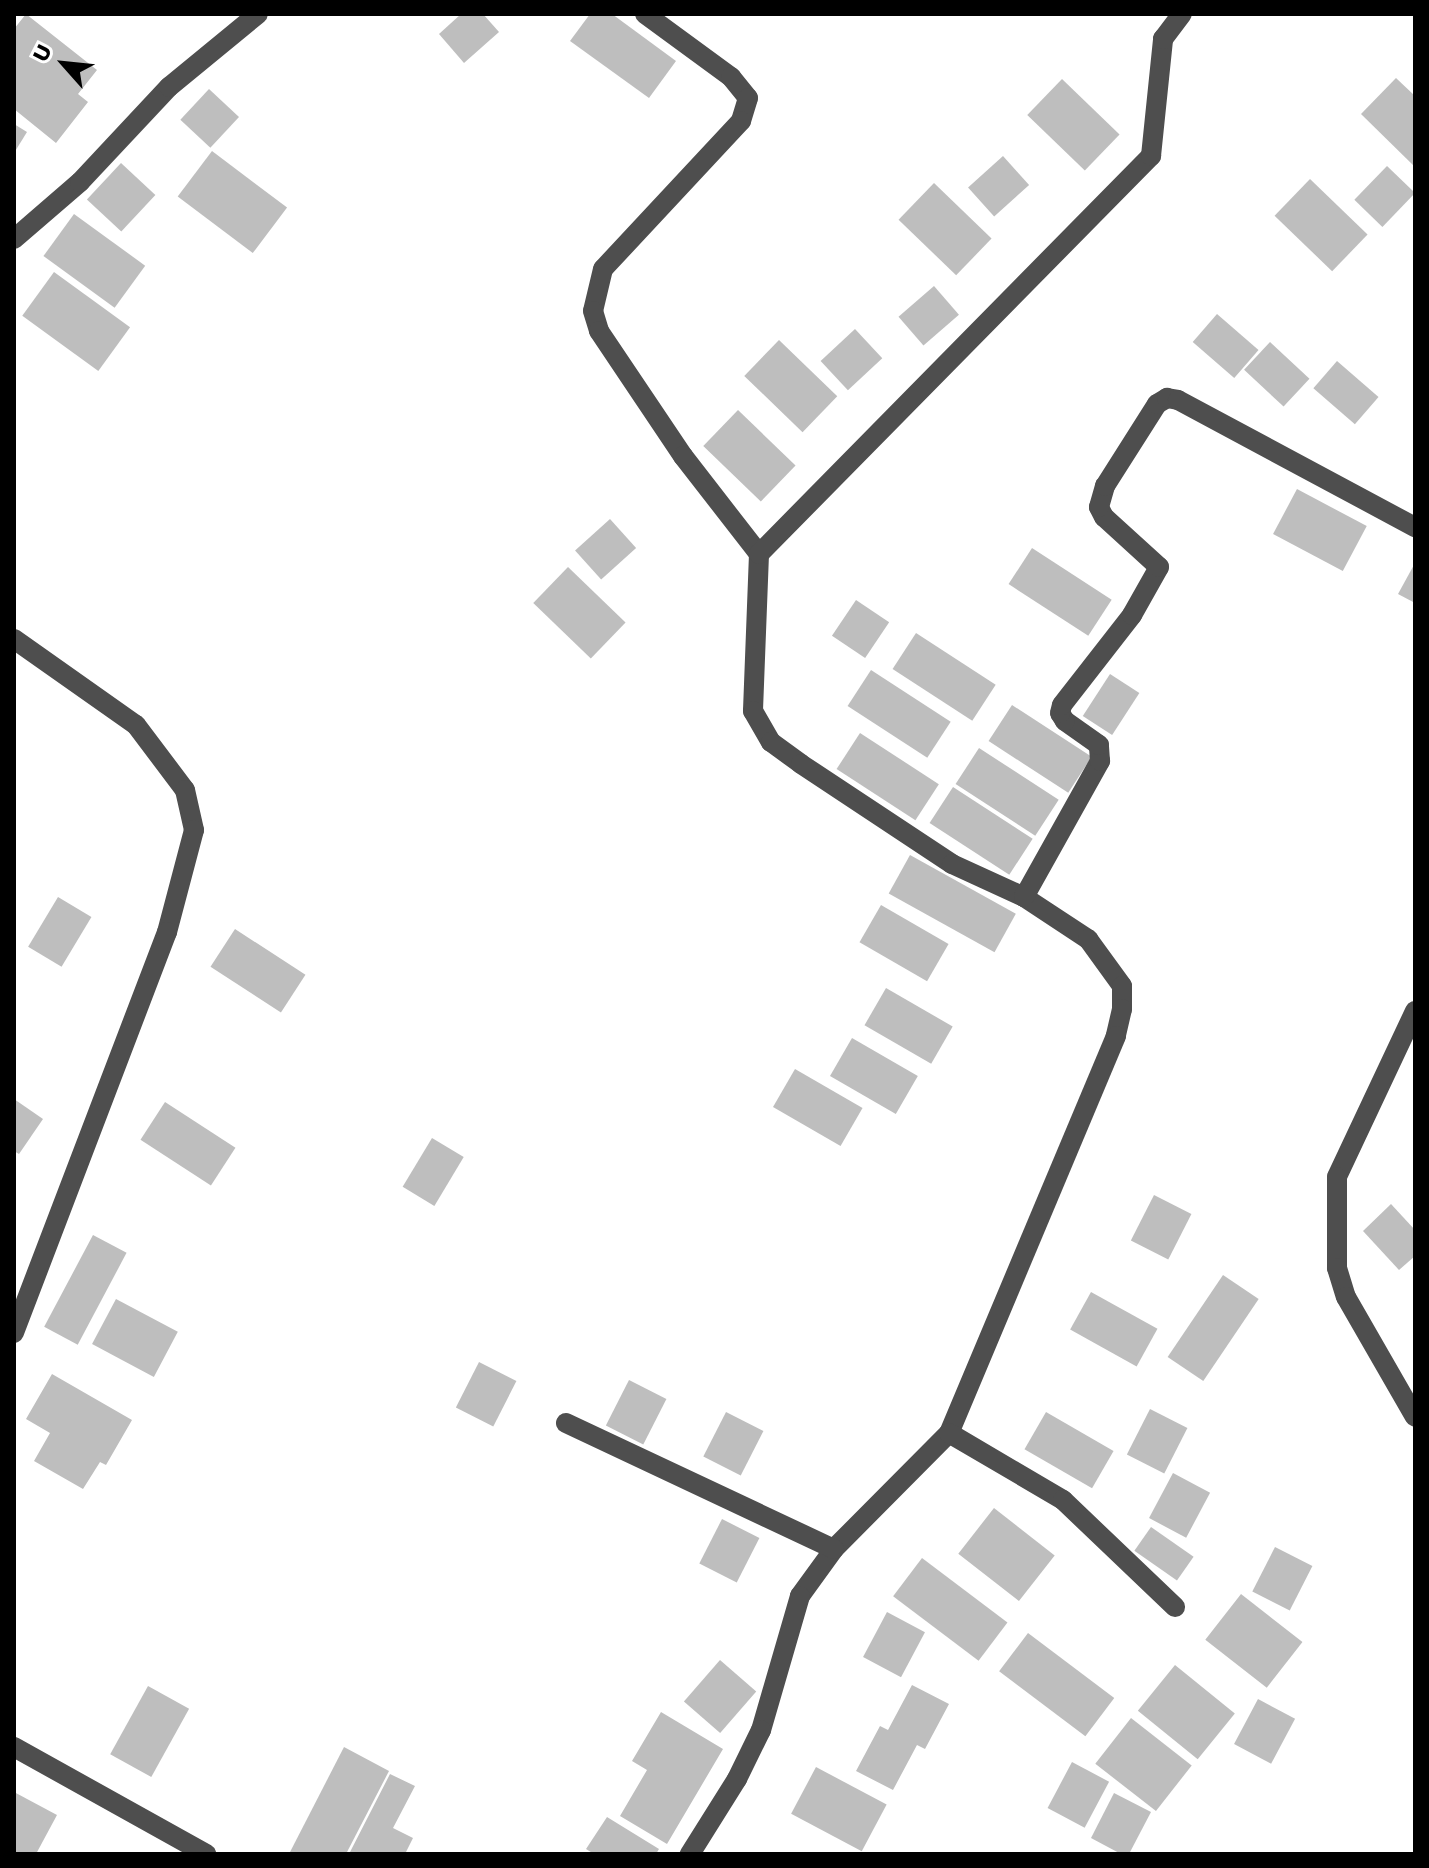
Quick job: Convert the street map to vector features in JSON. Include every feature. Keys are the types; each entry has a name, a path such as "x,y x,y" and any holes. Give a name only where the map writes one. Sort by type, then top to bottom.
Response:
{"street":[{"path":"14,239 80,182 169,87 258,14"},
{"path":"645,14 731,77 748,98 741,121 603,269 593,311 599,331 683,456 759,554 753,711 771,742 952,864 1024,897 1088,939 1122,986 1122,1009 1111,1050 949,1433 834,1549 800,1596 761,1730 737,1779 690,1854"},
{"path":"759,554 1151,156 1163,39 1182,14"},
{"path":"1024,897 1088,789 1100,761 1099,745 1065,721 1060,713 1062,705 1132,615 1159,567 1104,517 1099,507 1105,486 1157,404 1167,398 1178,400 1415,527"},
{"path":"14,639 136,725 185,790 194,830 167,932 14,1333"},
{"path":"1415,1011 1337,1177 1337,1268 1346,1297 1415,1417"},
{"path":"566,1423 834,1549"},
{"path":"949,1433 1063,1500 1175,1607"},
{"path":"14,1747 206,1854"}],"building":[{"path":"26,14 97,70 78,94 88,102 56,143 14,109 14,29"},
{"path":"461,14 483,14 499,32 464,63 439,34"},
{"path":"590,14 612,14 676,61 649,98 570,41"},
{"path":"1396,78 1415,96 1415,167 1361,114"},
{"path":"1062,79 1120,135 1085,171 1027,115"},
{"path":"209,89 239,117 210,148 180,120"},
{"path":"14,124 27,132 14,153"},
{"path":"212,151 287,208 253,253 178,197"},
{"path":"1003,156 1029,185 994,216 968,187"},
{"path":"121,163 155,195 121,232 87,200"},
{"path":"1387,166 1415,193 1382,227 1354,200"},
{"path":"1310,179 1368,235 1332,271 1275,216"},
{"path":"934,183 992,239 956,275 899,220"},
{"path":"74,214 145,266 115,308 43,256"},
{"path":"54,272 130,327 98,371 22,316"},
{"path":"934,286 959,315 923,346 899,317"},
{"path":"1217,314 1259,350 1234,378 1193,342"},
{"path":"855,329 882,358 848,390 821,361"},
{"path":"779,340 837,396 803,432 744,376"},
{"path":"1270,342 1309,379 1284,407 1244,370"},
{"path":"1337,361 1379,397 1355,424 1313,388"},
{"path":"738,410 796,466 761,502 703,446"},
{"path":"1297,489 1367,526 1343,571 1273,534"},
{"path":"610,519 636,548 601,579 575,550"},
{"path":"1032,548 1112,600 1088,636 1009,584"},
{"path":"1415,563 1415,603 1398,594"},
{"path":"568,567 626,623 591,659 533,603"},
{"path":"856,600 889,622 865,658 832,636"},
{"path":"916,633 996,685 972,721 893,669"},
{"path":"871,670 951,722 927,758 848,706"},
{"path":"1110,674 1139,693 1112,735 1083,716"},
{"path":"1012,705 1092,757 1068,793 989,741"},
{"path":"860,733 939,784 915,820 837,769"},
{"path":"979,748 1059,800 1035,836 956,784"},
{"path":"953,787 1033,839 1009,875 930,823"},
{"path":"910,855 1016,914 994,952 889,893"},
{"path":"58,897 91,917 62,967 28,947"},
{"path":"881,905 949,944 927,981 860,942"},
{"path":"235,929 305,975 281,1012 210,967"},
{"path":"886,988 953,1026 931,1064 865,1025"},
{"path":"852,1038 918,1076 896,1114 830,1076"},
{"path":"795,1069 863,1108 841,1146 773,1107"},
{"path":"14,1099 43,1119 19,1154 14,1151"},
{"path":"165,1102 235,1148 211,1185 140,1140"},
{"path":"432,1138 464,1157 434,1206 403,1187"},
{"path":"1154,1195 1191,1214 1168,1260 1131,1240"},
{"path":"1391,1204 1415,1230 1415,1256 1399,1270 1363,1231"},
{"path":"93,1235 127,1253 78,1345 44,1327"},
{"path":"1223,1275 1259,1299 1203,1381 1168,1357"},
{"path":"1091,1292 1157,1329 1137,1366 1070,1330"},
{"path":"116,1299 178,1332 154,1377 92,1344"},
{"path":"479,1362 516,1381 493,1427 456,1407"},
{"path":"52,1374 132,1420 106,1465 100,1462 83,1489 34,1461 50,1433 26,1419"},
{"path":"629,1380 666,1399 643,1445 606,1425"},
{"path":"1150,1409 1187,1428 1164,1474 1127,1454"},
{"path":"726,1412 763,1431 741,1476 703,1457"},
{"path":"1046,1412 1114,1451 1092,1488 1024,1449"},
{"path":"1173,1473 1210,1493 1186,1538 1149,1518"},
{"path":"994,1508 1055,1555 1019,1601 958,1554"},
{"path":"722,1519 759,1538 737,1583 699,1564"},
{"path":"1151,1527 1194,1557 1177,1581 1134,1551"},
{"path":"1275,1547 1312,1566 1290,1611 1252,1592"},
{"path":"922,1558 1007,1622 979,1661 893,1596"},
{"path":"1241,1594 1302,1642 1267,1688 1205,1640"},
{"path":"887,1612 925,1632 901,1677 863,1657"},
{"path":"1028,1633 1114,1698 1085,1736 999,1671"},
{"path":"720,1660 756,1691 720,1733 684,1702"},
{"path":"1175,1665 1235,1713 1198,1759 1138,1711"},
{"path":"912,1685 949,1704 925,1749 917,1745 893,1790 856,1771 880,1726 888,1730"},
{"path":"148,1686 189,1709 151,1777 110,1754"},
{"path":"1258,1699 1295,1719 1271,1764 1234,1744"},
{"path":"661,1712 723,1749 667,1844 620,1816 647,1770 632,1761"},
{"path":"1131,1718 1192,1765 1156,1811 1095,1764"},
{"path":"344,1747 389,1771 346,1854 289,1854"},
{"path":"1072,1762 1109,1782 1085,1828 1048,1808"},
{"path":"816,1767 887,1805 862,1851 791,1814"},
{"path":"390,1774 415,1786 393,1828 413,1838 405,1854 349,1854"},
{"path":"14,1792 57,1815 36,1854 14,1854"},
{"path":"1114,1793 1151,1812 1129,1854 1121,1854 1091,1838"},
{"path":"607,1817 659,1849 656,1854 594,1854 586,1849"}]}
